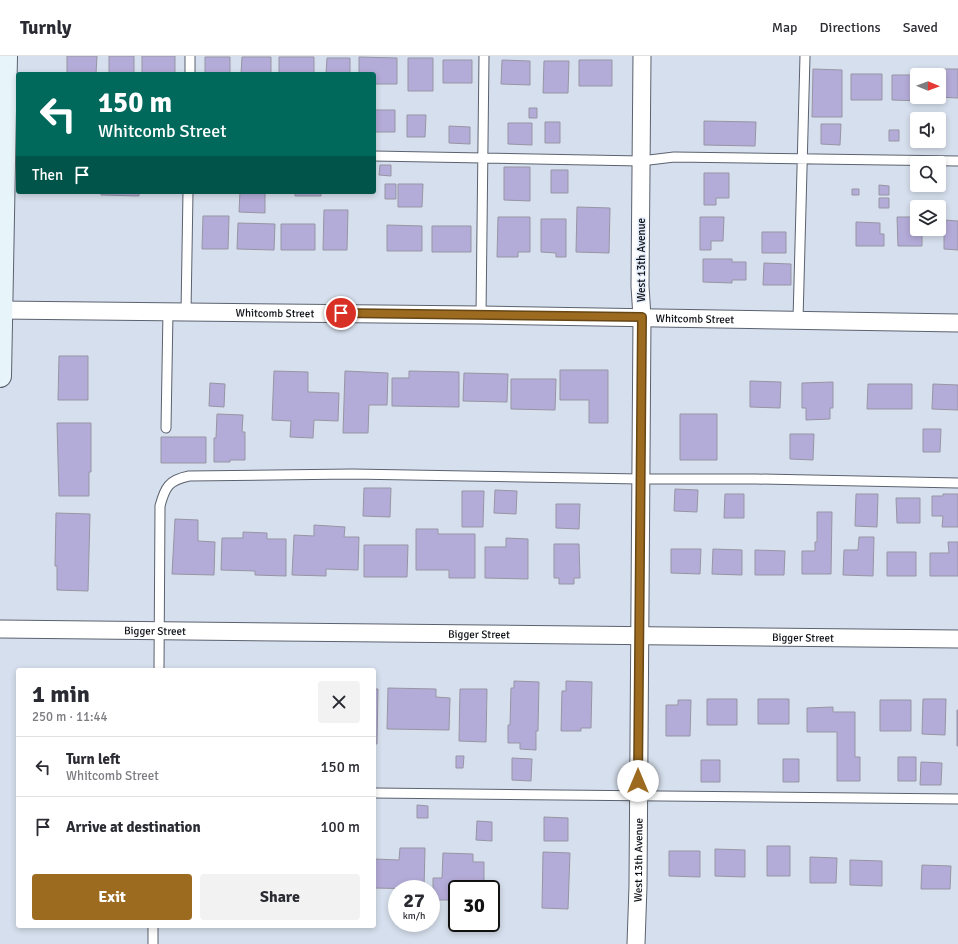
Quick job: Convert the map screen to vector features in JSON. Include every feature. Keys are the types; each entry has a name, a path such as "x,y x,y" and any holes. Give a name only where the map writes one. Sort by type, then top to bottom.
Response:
{"main road":[{"path":"0,376 1,310 8,150 6,56"}],"street":[{"name":"West 13th Avenue","path":"636,944 641,479 642,317 640,286 642,56"},
{"name":"Whitcomb Street","path":"1,310 642,317 958,323"},
{"name":"Bigger Street","path":"0,629 958,639"}],"lane":[{"path":"190,56 190,72"},
{"path":"481,315 484,56"},
{"path":"798,320 805,56"},
{"path":"376,156 642,161 674,157 958,161"},
{"path":"186,312 188,194"},
{"path":"166,428 168,312"},
{"path":"159,668 160,506 163,493 169,485 178,478 189,476 352,474 958,483"},
{"path":"376,793 958,798"},
{"path":"153,928 153,944"}],"building":[{"path":"67,56 97,56 96,72 67,72"},
{"path":"109,56 134,56 134,72 109,72"},
{"path":"142,56 175,56 175,72 142,72"},
{"path":"205,57 230,57 230,72 205,72"},
{"path":"242,57 271,57 271,72 241,72"},
{"path":"279,57 314,57 314,72 279,72"},
{"path":"359,57 397,58 397,84 376,84 376,72 359,72"},
{"path":"327,58 350,58 350,72 326,72"},
{"path":"408,58 433,58 433,91 408,91"},
{"path":"443,60 472,60 472,83 443,83"},
{"path":"502,60 530,61 530,85 501,84"},
{"path":"579,60 612,60 612,86 579,86"},
{"path":"544,61 569,61 568,93 543,93"},
{"path":"813,69 842,70 842,117 812,117"},
{"path":"946,69 958,69 958,98 946,97"},
{"path":"851,74 882,74 882,100 851,100"},
{"path":"892,75 910,75 910,101 892,100"},
{"path":"529,108 537,108 537,118 529,118"},
{"path":"376,110 395,110 395,132 376,132"},
{"path":"407,115 426,115 425,137 407,137"},
{"path":"704,121 756,122 755,146 704,145"},
{"path":"545,122 560,122 560,143 545,143"},
{"path":"508,123 532,123 532,145 508,144"},
{"path":"821,124 841,124 840,145 821,144"},
{"path":"449,126 470,127 470,144 449,143"},
{"path":"889,130 899,130 899,141 889,141"},
{"path":"380,165 391,165 391,176 379,175"},
{"path":"504,167 530,167 530,201 504,200"},
{"path":"551,170 568,170 568,193 551,193"},
{"path":"704,173 729,173 729,198 716,198 716,205 704,205"},
{"path":"385,184 396,184 396,199 385,199"},
{"path":"398,184 423,184 422,207 398,207"},
{"path":"879,185 889,186 889,195 879,195"},
{"path":"852,189 859,189 859,195 852,195"},
{"path":"139,194 139,196 101,195"},
{"path":"240,194 265,194 265,213 239,212"},
{"path":"295,194 321,194 321,196 295,196"},
{"path":"879,198 889,198 889,208 879,208"},
{"path":"577,207 610,208 609,253 576,252"},
{"path":"324,210 348,210 347,250 323,250"},
{"path":"203,216 229,216 228,249 202,249"},
{"path":"498,217 530,217 530,252 518,252 518,257 497,257"},
{"path":"700,217 724,217 723,241 711,241 711,250 700,250"},
{"path":"897,217 910,217 910,236 922,236 922,246 898,246"},
{"path":"541,219 566,219 566,257 556,257 556,253 541,252"},
{"path":"946,220 958,221 958,250 944,249"},
{"path":"856,222 880,223 880,234 884,234 884,246 856,246"},
{"path":"238,223 275,224 274,250 237,249"},
{"path":"281,224 315,224 315,250 281,250"},
{"path":"387,225 422,226 422,251 387,251"},
{"path":"432,226 471,226 471,252 432,252"},
{"path":"762,232 786,232 786,253 762,253"},
{"path":"703,259 732,259 732,262 746,262 746,280 732,280 732,283 703,282"},
{"path":"764,263 791,264 791,285 763,285"},
{"path":"59,356 88,356 88,400 58,400"},
{"path":"560,370 608,370 608,423 589,423 589,400 560,400"},
{"path":"274,371 308,372 308,392 339,393 338,421 314,420 313,438 290,437 291,421 272,420"},
{"path":"345,371 388,373 387,405 369,405 368,433 343,433"},
{"path":"409,371 459,372 459,407 392,406 392,378 409,378"},
{"path":"464,373 508,374 507,402 463,401"},
{"path":"511,379 556,379 555,410 511,409"},
{"path":"750,381 781,382 780,408 750,407"},
{"path":"833,382 833,408 830,408 830,419 806,420 806,408 802,408 802,383"},
{"path":"210,383 225,384 224,407 209,406"},
{"path":"868,384 912,384 912,409 867,409"},
{"path":"933,384 958,385 958,410 932,409"},
{"path":"217,414 243,415 242,432 245,432 245,460 214,462 214,438 216,438"},
{"path":"680,414 717,414 717,460 680,460"},
{"path":"57,423 91,423 91,472 89,472 89,496 59,496"},
{"path":"923,429 941,429 940,452 923,452"},
{"path":"790,434 814,434 813,460 790,459"},
{"path":"161,437 206,437 206,463 161,463"},
{"path":"364,488 391,488 390,517 363,516"},
{"path":"675,489 698,490 697,512 674,511"},
{"path":"495,490 517,491 516,514 494,513"},
{"path":"462,491 484,491 483,527 462,527"},
{"path":"725,494 744,494 744,518 724,518"},
{"path":"856,494 878,494 877,527 855,526"},
{"path":"943,494 958,494 958,527 942,527 943,516 932,516 932,496 943,496"},
{"path":"896,498 920,498 920,523 897,523"},
{"path":"556,504 580,504 579,529 556,528"},
{"path":"817,512 832,512 831,574 802,574 802,551 815,551 815,542 817,542"},
{"path":"56,513 90,514 88,591 57,590 57,566 55,566"},
{"path":"175,519 198,520 198,541 215,542 214,575 172,574"},
{"path":"314,525 345,527 344,537 359,537 358,570 326,569 326,576 292,575 294,535 314,536"},
{"path":"416,529 438,529 438,534 475,534 475,578 449,578 449,570 416,570"},
{"path":"243,532 267,533 267,539 286,539 286,576 255,575 255,571 221,570 222,538 243,538"},
{"path":"859,537 874,537 873,576 843,575 844,550 858,550"},
{"path":"506,538 528,539 528,579 485,578 485,547 506,547"},
{"path":"948,542 958,542 958,576 930,576 930,553 949,553"},
{"path":"554,544 579,544 580,578 574,578 574,584 559,584 559,578 554,578"},
{"path":"364,545 408,545 407,577 364,577"},
{"path":"671,549 701,549 700,574 671,573"},
{"path":"713,549 742,550 742,575 712,574"},
{"path":"755,550 785,551 784,575 755,575"},
{"path":"887,552 916,552 916,576 887,576"},
{"path":"514,681 539,682 536,750 520,749 520,743 508,743 511,688 514,688"},
{"path":"566,681 592,682 591,728 581,728 581,731 561,731 562,691 566,691"},
{"path":"388,688 436,689 436,697 450,698 449,730 387,729"},
{"path":"376,689 378,689 377,744"},
{"path":"460,689 487,689 486,742 459,741"},
{"path":"707,699 737,699 737,725 707,725"},
{"path":"758,699 789,699 789,724 758,724"},
{"path":"923,699 946,699 945,735 922,734"},
{"path":"678,700 691,700 690,736 666,736 666,705 678,705"},
{"path":"880,700 911,700 911,731 880,731"},
{"path":"833,707 833,712 855,712 855,757 860,757 860,781 837,781 837,732 807,732 807,708"},
{"path":"958,710 958,746 957,746"},
{"path":"456,756 464,756 463,768 456,768"},
{"path":"898,757 916,757 916,781 898,781"},
{"path":"512,758 532,759 531,781 512,780"},
{"path":"783,759 799,759 799,782 783,782"},
{"path":"701,760 720,760 720,782 701,782"},
{"path":"921,762 942,763 941,785 920,785"},
{"path":"417,805 428,806 428,818 417,818"},
{"path":"544,817 568,818 568,841 544,841"},
{"path":"477,821 492,822 492,841 476,840"},
{"path":"767,846 790,846 790,876 767,876"},
{"path":"400,848 425,848 424,880 388,880 388,888 376,888 376,859 399,860"},
{"path":"715,849 745,850 745,877 715,876"},
{"path":"669,851 700,851 700,877 669,876"},
{"path":"543,852 570,853 568,909 542,908"},
{"path":"443,853 473,854 473,862 484,862 484,880 448,880 448,900 440,900 440,880 433,880 433,878 442,878"},
{"path":"810,857 837,858 836,883 810,883"},
{"path":"850,860 882,861 882,886 850,885"},
{"path":"922,865 951,866 950,889 921,889"}],"route":[{"path":"341,313 642,317 638,781"}]}
